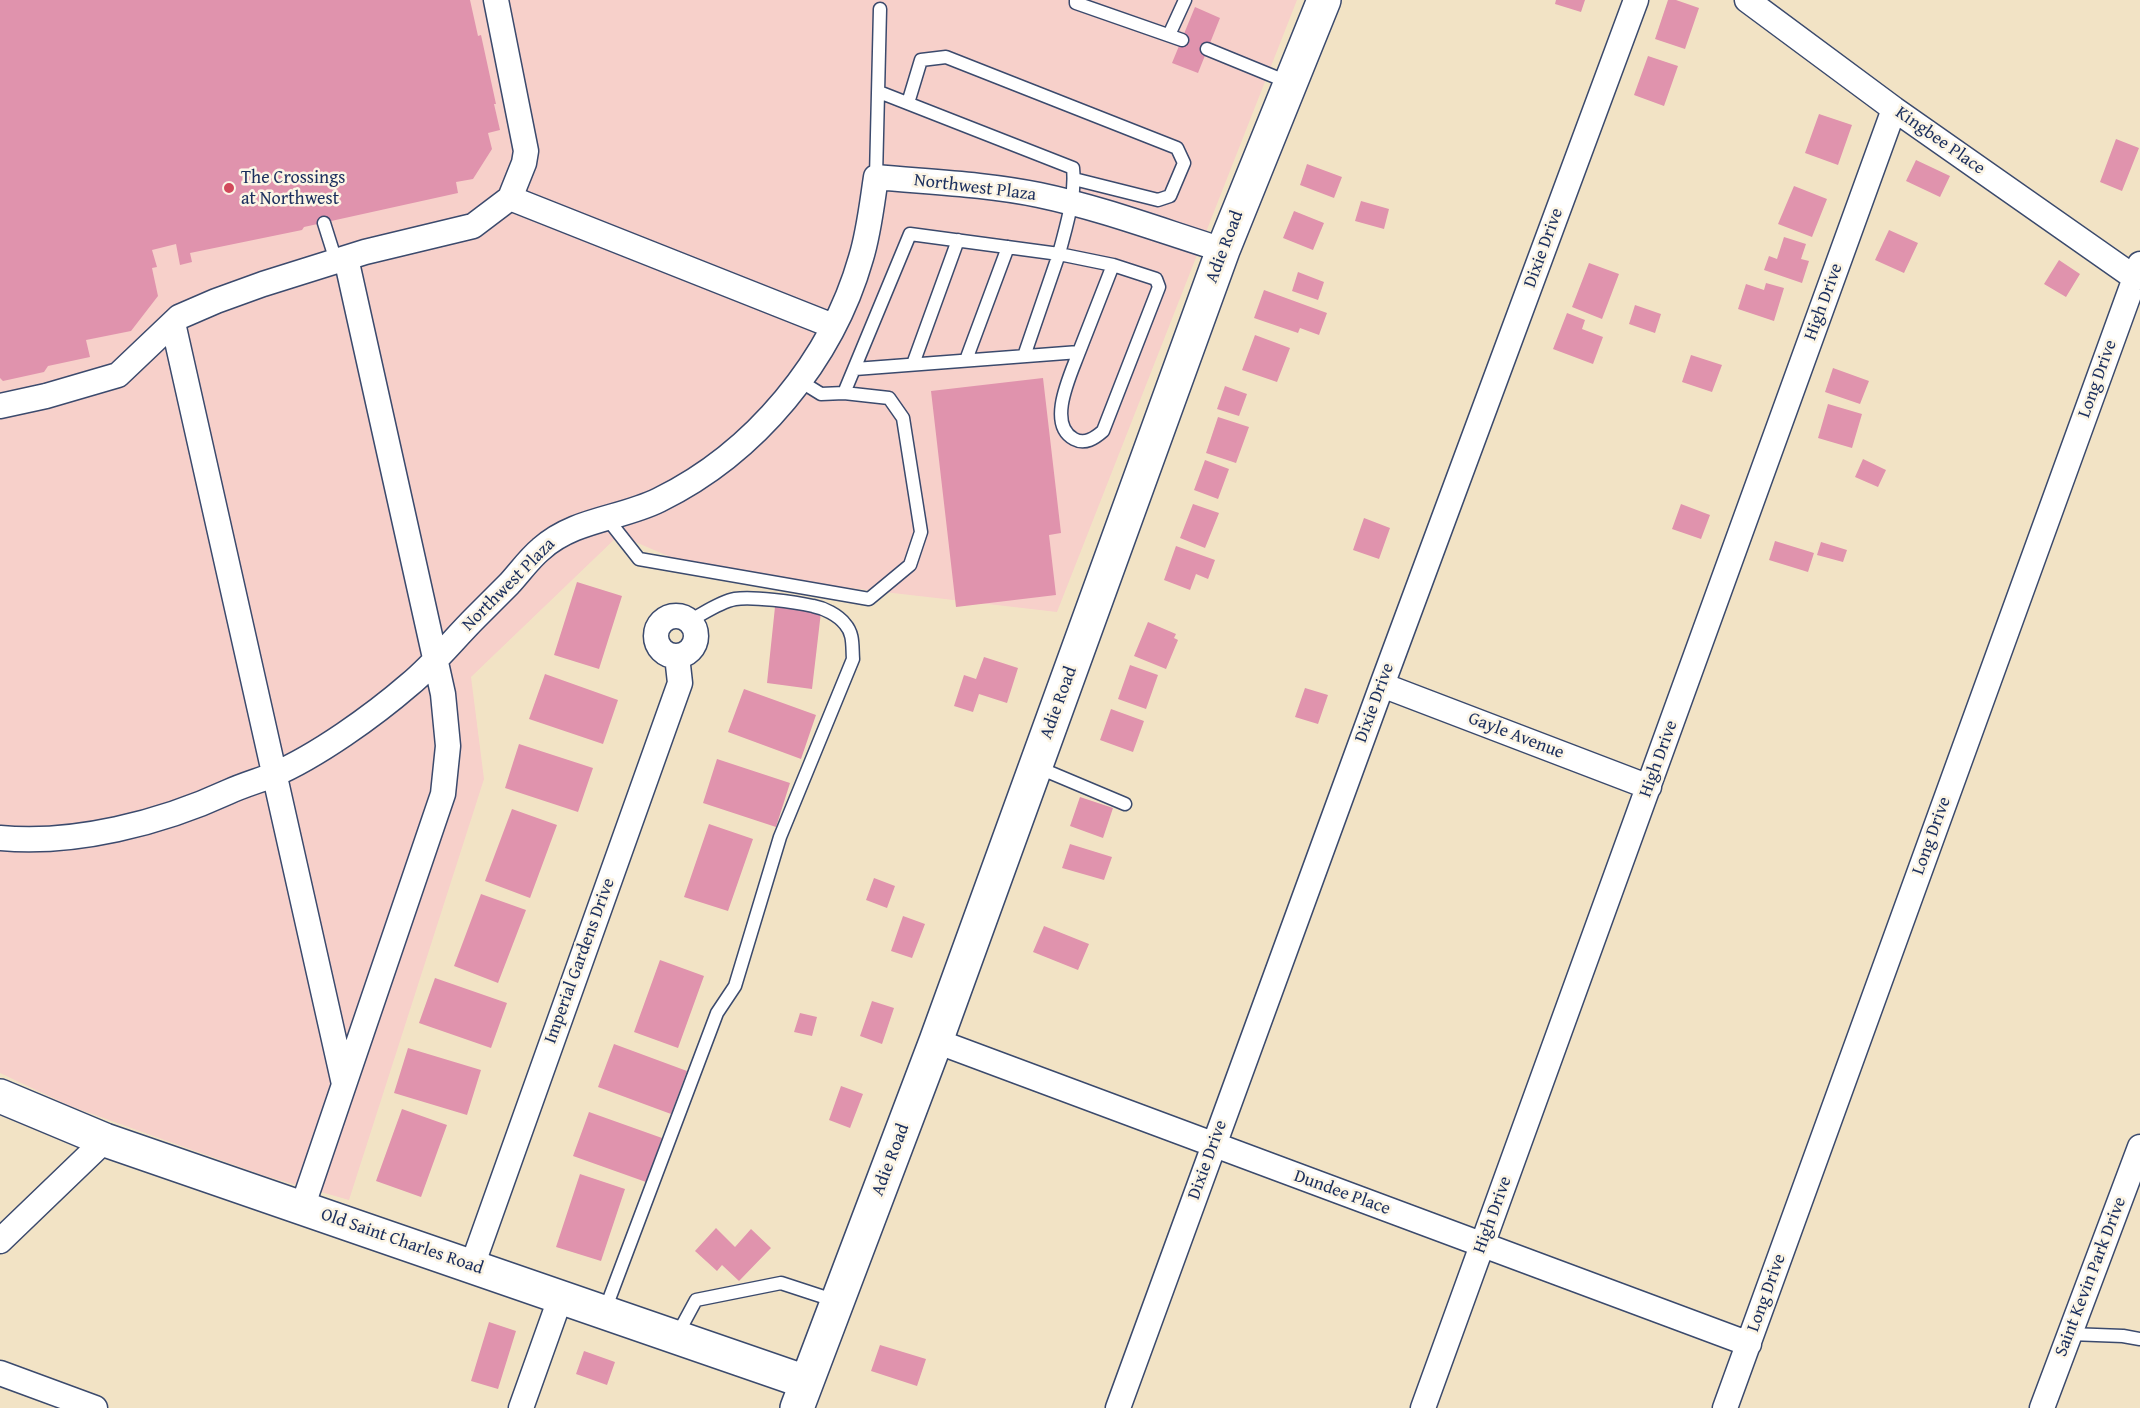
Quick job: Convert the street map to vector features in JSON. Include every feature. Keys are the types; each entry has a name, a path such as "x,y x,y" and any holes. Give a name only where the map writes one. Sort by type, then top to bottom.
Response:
{"street":[{"path":"0,406 46,396 118,375 179,317 244,291 341,260 472,226 510,198 524,163 526,151 496,0"},
{"name":"Adie Road","path":"801,1395 936,1041 1223,250 1324,0"},
{"name":"Dixie Drive","path":"1118,1408 1382,685 1636,0"},
{"name":"Kingbee Place","path":"1747,0 1894,109 2137,271"},
{"name":"High Drive","path":"1423,1408 1894,109"},
{"name":"Northwest Plaza","path":"0,838 42,839 81,835 135,825 206,803 230,790 274,774 361,723 411,684 540,550 563,533 652,503 704,475 747,441 780,406 800,381 833,326 861,257 876,177 1011,190 1071,202 1223,250"},
{"path":"510,198 833,326"},
{"path":"302,1208 443,794 448,746 443,694 436,659 341,260"},
{"name":"Long Drive","path":"1725,1408 2137,271"},
{"path":"173,322 344,1084"},
{"path":"670,617 689,621 693,627 695,640 688,651 677,656 660,648 657,643 657,630 660,625 670,617"},
{"name":"Imperial Gardens Drive","path":"472,1266 680,683 677,656"},
{"name":"Gayle Avenue","path":"1382,685 1649,787"},
{"name":"Dundee Place","path":"936,1041 1749,1344"},
{"name":"Old Saint Charles Road","path":"0,1096 105,1140 676,1337 801,1395"},
{"path":"0,1241 105,1140"},
{"name":"Saint Kevin Park Drive","path":"2042,1408 2140,1147"},
{"path":"520,1408 561,1296"},
{"path":"0,1373 95,1408"}],"lane":[{"path":"1076,0 1076,3 1182,40"},
{"path":"1169,35 1185,0"},
{"path":"876,177 880,9"},
{"path":"1208,49 1290,83"},
{"path":"908,103 921,60 946,57 1177,148 1184,163 1170,196 1158,200 1074,179"},
{"path":"879,93 1073,168 1071,202 1059,254 1024,356"},
{"path":"324,223 341,260"},
{"path":"844,393 910,234 1059,254 1113,265 1156,279 1159,287 1103,431 1094,440 1079,441 1066,435 1061,424 1062,401 1113,265"},
{"path":"913,364 958,240"},
{"path":"966,360 1008,247"},
{"path":"855,369 1079,351"},
{"path":"606,517 639,560 869,599 910,565 921,532 903,418 889,398 844,393 821,394 800,381"},
{"path":"604,1311 717,1013 735,986 780,837 853,659 852,636 845,623 830,612 814,606 736,599 723,603 689,621"},
{"path":"1036,766 1125,804"},
{"path":"676,1337 696,1300 781,1282 837,1301"},
{"path":"2070,1334 2140,1339"}],"shaded area":[{"name":"The Crossings at Northwest","path":"0,0 1297,0 1057,612 703,571 619,535 471,677 484,779 349,1200 265,1176 70,1106 0,1073"}],"building":[{"name":"The Crossings at Northwest","path":"0,0 470,0 478,36 481,35 500,130 488,133 492,149 473,179 456,182 458,193 304,227 302,230 190,253 192,262 180,265 176,244 152,250 157,267 152,268 158,296 131,331 86,340 90,357 48,366 44,372 3,381 0,378"},
{"path":"1556,0 1585,0 1581,12 1555,4"},
{"path":"1668,0 1676,0 1699,8 1685,49 1655,39"},
{"path":"1195,7 1220,18 1198,73 1172,63"},
{"path":"1648,56 1678,66 1664,106 1634,95"},
{"path":"1819,114 1852,125 1838,165 1805,153"},
{"path":"2116,139 2139,148 2122,191 2100,182"},
{"path":"1916,160 1950,176 1940,197 1906,181"},
{"path":"1307,164 1342,177 1334,198 1300,185"},
{"path":"1794,186 1827,199 1812,237 1778,224"},
{"path":"1361,201 1389,209 1384,229 1355,221"},
{"path":"1294,211 1324,223 1313,250 1283,238"},
{"path":"1889,230 1918,243 1904,273 1875,260"},
{"path":"1784,237 1806,244 1801,259 1809,261 1802,283 1764,270 1769,256 1777,259"},
{"path":"2059,260 2080,274 2066,297 2044,284"},
{"path":"1589,263 1619,274 1602,319 1572,307"},
{"path":"1298,272 1324,282 1318,300 1292,291"},
{"path":"1766,283 1784,288 1774,321 1738,309 1746,284 1764,290"},
{"path":"1264,290 1327,313 1319,335 1300,328 1298,333 1254,318"},
{"path":"1635,305 1661,314 1655,333 1629,324"},
{"path":"1567,313 1585,320 1582,329 1603,337 1593,364 1553,349"},
{"path":"1255,335 1290,348 1277,382 1242,370"},
{"path":"1691,355 1722,365 1712,392 1682,382"},
{"path":"1833,368 1869,381 1860,404 1825,392"},
{"path":"1043,378 1061,533 1049,535 1056,595 956,607 931,391"},
{"path":"1225,386 1247,394 1239,416 1217,409"},
{"path":"1828,404 1862,414 1852,448 1818,438"},
{"path":"1218,417 1249,427 1236,463 1206,453"},
{"path":"1863,459 1886,470 1878,487 1855,477"},
{"path":"1205,460 1229,469 1218,499 1194,490"},
{"path":"1193,504 1219,513 1205,548 1180,538"},
{"path":"1681,504 1710,515 1701,539 1672,529"},
{"path":"1364,518 1390,528 1379,559 1353,550"},
{"path":"1775,541 1814,553 1808,572 1769,560"},
{"path":"1821,542 1847,550 1843,562 1817,555"},
{"path":"1176,546 1215,560 1208,579 1196,574 1190,590 1164,580"},
{"path":"577,582 622,596 599,669 554,655"},
{"path":"775,607 821,612 812,689 767,683"},
{"path":"1148,622 1176,634 1174,638 1178,640 1166,669 1134,656"},
{"path":"984,657 1018,668 1007,703 979,694 973,712 954,706 964,675 976,679"},
{"path":"1130,665 1158,675 1146,709 1118,699"},
{"path":"545,674 618,700 603,744 529,719"},
{"path":"1305,688 1328,695 1318,724 1295,717"},
{"path":"744,689 816,715 801,759 728,732"},
{"path":"1111,709 1144,721 1133,752 1100,740"},
{"path":"519,744 593,768 578,812 505,788"},
{"path":"717,759 790,783 776,827 703,803"},
{"path":"1080,797 1113,808 1103,838 1070,826"},
{"path":"512,809 557,825 530,898 485,881"},
{"path":"709,824 753,839 728,911 684,897"},
{"path":"1070,844 1112,857 1104,880 1062,868"},
{"path":"874,878 895,886 887,908 866,900"},
{"path":"481,894 526,910 498,983 454,966"},
{"path":"903,916 925,924 912,958 891,951"},
{"path":"1044,926 1089,944 1078,970 1033,952"},
{"path":"660,960 704,976 678,1048 634,1032"},
{"path":"435,978 507,1003 491,1048 419,1023"},
{"path":"872,1001 894,1008 882,1044 860,1036"},
{"path":"800,1013 817,1017 812,1036 794,1032"},
{"path":"614,1044 687,1071 671,1114 598,1087"},
{"path":"408,1048 481,1070 467,1115 394,1093"},
{"path":"841,1086 863,1094 850,1128 829,1120"},
{"path":"402,1109 447,1125 421,1197 376,1181"},
{"path":"589,1112 662,1138 646,1182 573,1156"},
{"path":"580,1174 625,1189 601,1261 556,1247"},
{"path":"716,1228 735,1247 751,1229 771,1248 739,1281 722,1265 717,1271 695,1251"},
{"path":"489,1322 516,1331 498,1389 471,1381"},
{"path":"880,1345 926,1359 917,1386 871,1371"},
{"path":"584,1351 615,1362 607,1385 576,1374"}],"place":[{"name":"The Crossings at Northwest","path":"229,188"}]}
